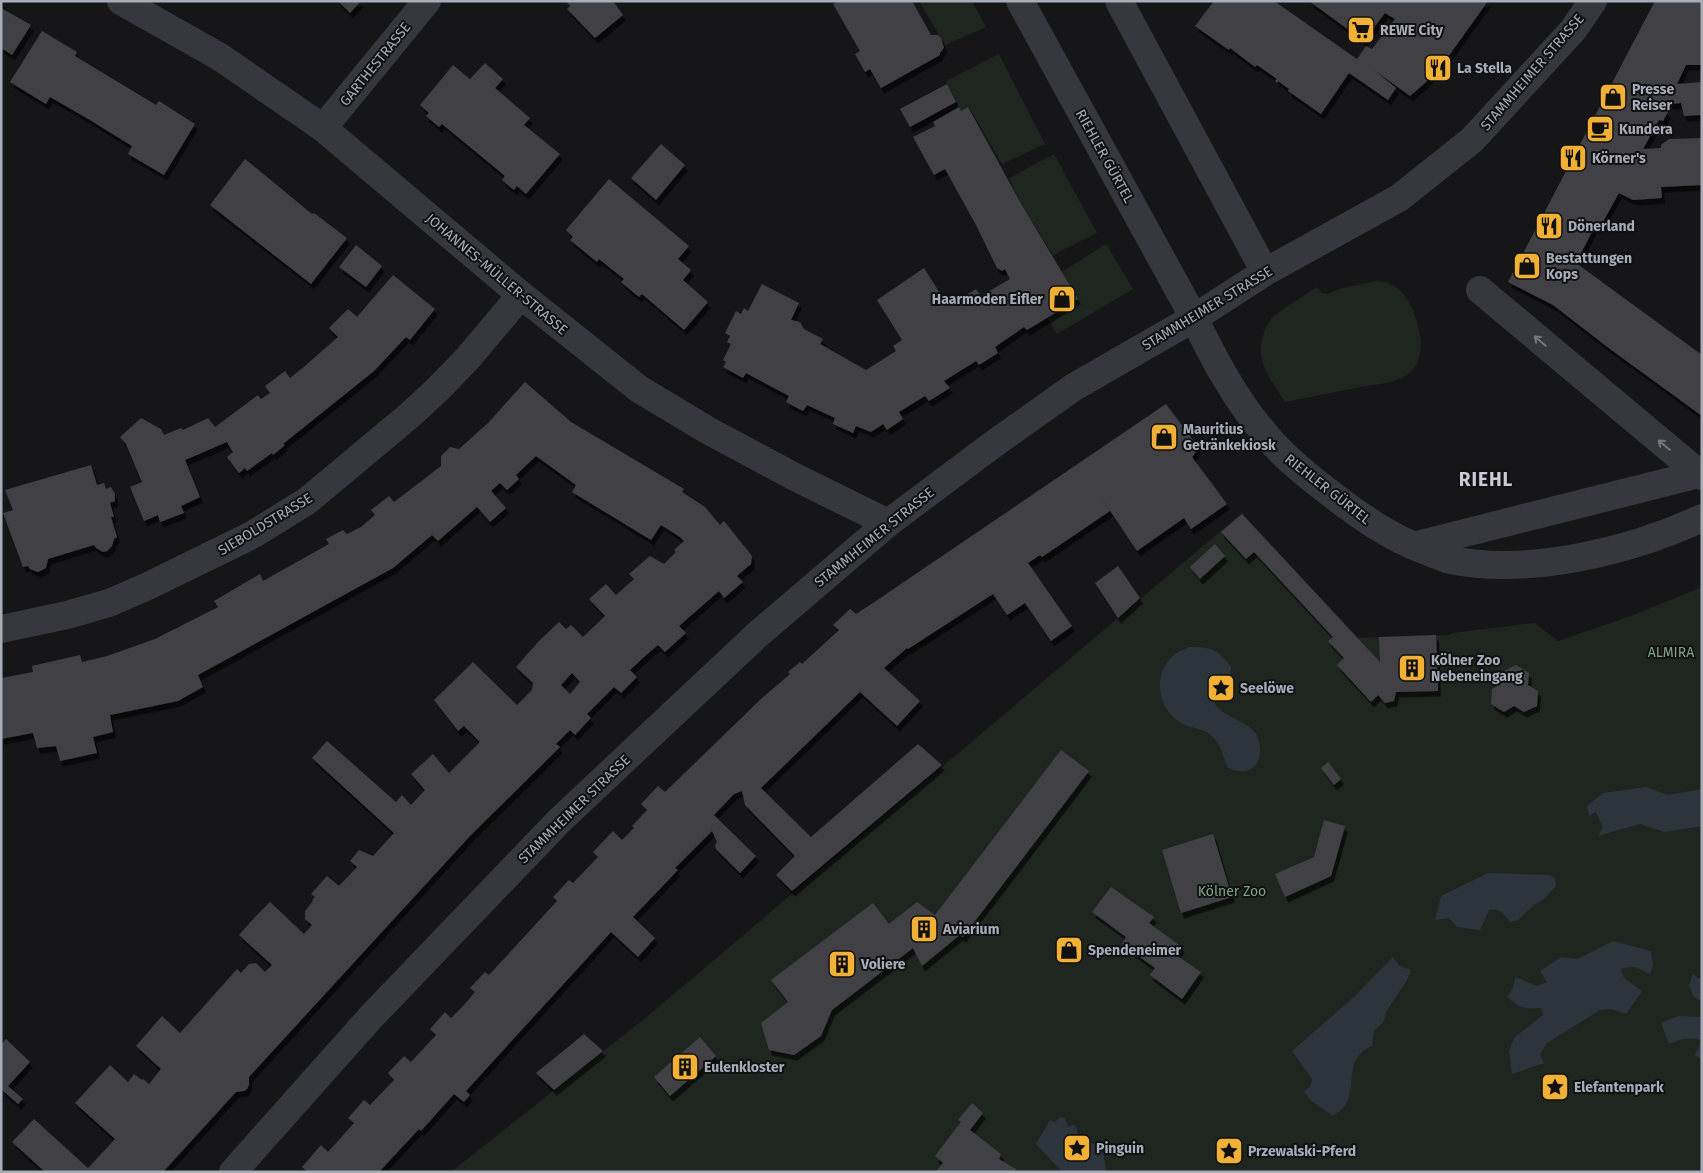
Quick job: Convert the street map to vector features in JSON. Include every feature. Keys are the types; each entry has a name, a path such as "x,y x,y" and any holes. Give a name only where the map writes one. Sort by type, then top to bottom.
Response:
{"street":[{"name":"JOHANNES-MÜLLER-STRASSE","path":"122,1 220,56 323,128 521,295 640,389 676,412 795,477 888,523"},
{"name":"GARTHESTRASSE","path":"323,128 427,1"},
{"name":"RIEHLER GÜRTEL","path":"1020,1 1194,318 1210,351 1240,401 1265,435 1298,468 1358,515 1412,546 1449,559 1476,564 1525,565 1637,543 1702,518"},
{"path":"1119,1 1265,272"},
{"name":"STAMMHEIMER STRASSE","path":"233,1172 370,1018 559,821 757,635 888,523 1074,387 1194,318 1265,272 1399,198 1472,140 1573,30 1593,1"},
{"path":"1480,290 1700,475"},
{"name":"SIEBOLDSTRASSE","path":"1,628 68,615 109,603 237,543 307,502 410,416 437,390 468,358 521,295"},
{"path":"1412,546 1700,475"}],"green space":[{"path":"919,1 972,1 986,27 945,45"},
{"path":"999,54 1045,144 1002,164 969,107 961,111 946,81"},
{"path":"1054,154 1097,233 1053,255 1020,202 1009,178"},
{"path":"1106,244 1133,289 1057,334 1047,317 1078,299 1062,272"},
{"path":"1377,281 1393,285 1409,301 1420,332 1421,342 1421,351 1415,367 1408,374 1392,382 1285,402 1266,370 1261,353 1263,335 1271,319 1317,287 1322,293 1327,294 1342,288"},
{"name":"Kölner Zoo","path":"1242,513 1357,638 1450,635 1452,633 1535,623 1558,641 1636,614 1702,587 1702,1172 451,1172 649,1015"}],"shaded area":[{"path":"1189,647 1213,650 1222,656 1231,667 1228,685 1212,697 1216,706 1223,712 1255,732 1259,741 1260,753 1255,766 1251,769 1236,771 1228,768 1220,747 1213,737 1205,731 1182,724 1165,706 1160,688 1163,670 1175,654"},
{"path":"1646,787 1668,795 1702,789 1702,826 1665,832 1640,824 1598,836 1603,827 1596,812 1589,816 1587,806 1603,793"},
{"path":"1488,873 1549,875 1555,878 1556,886 1544,899 1534,905 1518,920 1510,922 1501,912 1489,910 1480,930 1457,927 1449,918 1435,920 1441,896"},
{"path":"1613,941 1651,951 1653,966 1650,974 1635,967 1623,968 1621,970 1624,978 1642,991 1626,1014 1612,1009 1600,1010 1547,1043 1540,1054 1544,1063 1512,1074 1509,1051 1514,1038 1543,1015 1541,1008 1523,1007 1515,1004 1507,997 1513,988 1515,977 1537,986 1547,982 1540,971 1561,957 1578,959"},
{"path":"1393,957 1399,966 1411,970 1407,980 1386,1012 1383,1023 1374,1031 1372,1046 1358,1056 1353,1070 1347,1102 1333,1116 1309,1099 1304,1091 1311,1086 1312,1079 1292,1051 1354,997"},
{"path":"1693,974 1698,978 1702,978 1702,1002 1693,996 1689,985"},
{"path":"1702,1014 1702,1059 1695,1056 1701,1040 1685,1039 1669,1044 1661,1023 1678,1016 1700,1017"},
{"path":"1060,1117 1065,1118 1068,1127 1074,1125 1077,1128 1077,1134 1093,1144 1102,1143 1106,1172 1062,1172 1036,1144 1050,1120 1055,1122"}],"building":[{"path":"338,1 361,1 350,13"},
{"path":"566,1 613,1 623,15 595,38 567,9 570,6"},
{"path":"838,1 912,1 931,35 938,35 941,38 944,48 940,55 881,88 870,69 865,72 855,54 860,51 833,4"},
{"path":"1214,1 1274,1 1357,59 1366,46 1372,49 1395,19 1385,13 1364,41 1309,1 1488,1 1448,57 1425,83 1410,96 1374,70 1396,88 1388,100 1349,73 1321,114 1288,91 1289,89 1278,81 1277,83 1275,81 1277,79 1257,65 1255,67 1230,48 1229,50 1195,26"},
{"path":"1655,1 1702,1 1702,65 1686,65 1677,84 1702,82 1702,115 1684,116 1681,103 1670,104 1668,102 1664,109 1668,112 1663,121 1659,120 1643,149 1661,148 1661,145 1669,139 1702,138 1702,185 1661,187 1662,198 1633,200 1619,193 1600,227 1594,228 1576,263 1702,355 1702,416 1553,305 1508,282"},
{"path":"1,8 31,25 12,55 1,48"},
{"path":"42,31 77,52 75,56 156,105 159,101 195,124 164,175 128,154 132,146 90,120 50,97 46,104 10,82"},
{"path":"485,63 503,79 495,88 530,118 524,125 560,154 526,194 517,186 514,190 502,180 505,176 442,124 439,127 426,116 429,113 420,105 453,65 470,79"},
{"path":"947,84 956,102 910,127 900,109"},
{"path":"959,107 961,111 968,107 1020,202 1078,299 1027,330 1024,327 995,347 998,353 979,365 976,361 944,381 950,388 929,401 925,396 899,412 903,419 887,430 883,424 871,432 856,426 853,433 833,424 835,418 807,405 803,411 786,402 789,396 746,373 743,378 723,367 726,362 723,360 731,344 727,342 730,336 725,333 736,311 741,314 744,308 748,311 762,284 799,303 791,320 800,322 804,329 823,339 820,344 866,370 896,351 893,346 902,340 877,300 924,268 948,306 976,289 981,296 1010,279 1005,269 1002,271 997,268 945,169 934,175 913,137 935,126 933,122"},
{"path":"661,144 685,165 656,200 631,178"},
{"path":"245,159 312,214 314,213 347,238 311,284 210,205"},
{"path":"609,179 689,246 678,259 691,270 683,280 708,302 684,330 642,294 639,297 621,282 624,279 599,259 597,262 570,240 573,237 566,230"},
{"path":"356,245 382,266 366,287 339,267"},
{"path":"393,275 435,309 410,340 406,337 374,371 283,444 285,445 273,455 272,453 247,471 245,468 239,473 227,457 233,452 227,442 185,460 200,497 181,506 184,513 160,522 158,515 144,521 130,487 142,482 126,444 120,437 141,418 161,429 164,435 181,428 183,430 208,418 215,427 258,395 261,399 270,393 265,386 285,371 290,378 305,366 338,337 329,328 348,309 357,317"},
{"path":"525,382 571,422 684,489 682,492 705,507 720,525 724,521 752,556 751,564 737,576 743,582 724,598 719,591 679,626 686,633 665,652 658,645 630,670 637,677 621,693 614,687 587,714 591,718 575,735 570,730 556,744 560,747 470,836 249,1077 247,1089 236,1092 163,1172 45,1172 12,1142 34,1119 88,1168 115,1139 75,1103 110,1065 128,1082 134,1074 149,1084 161,1069 136,1046 162,1016 180,1033 237,969 241,973 249,964 256,963 265,972 272,965 239,935 255,917 270,902 304,934 312,925 305,919 305,911 315,897 311,894 327,876 339,886 357,867 350,861 359,850 373,856 394,833 312,758 327,741 396,802 402,795 411,805 425,790 411,774 433,754 449,773 480,742 464,726 458,731 434,700 473,662 517,705 532,690 533,683 516,667 539,641 559,622 566,629 571,625 583,637 605,616 589,599 606,584 616,595 634,579 629,574 650,556 664,564 676,552 674,550 684,541 661,525 651,540 572,492 576,485 536,456 516,475 519,479 507,490 500,483 491,491 506,508 490,522 477,507 438,541 432,535 393,568 198,675 203,687 178,701 110,715 113,732 93,737 97,753 60,761 56,746 37,748 33,733 1,739 1,678 33,672 32,666 80,655 82,662 107,656 155,639 218,607 214,601 260,574 263,581 329,544 326,539 343,530 347,534 361,527 375,515 371,510 389,496 394,502 441,466 441,456 450,447 459,449 488,423","holes":["572,673 580,682 570,694 561,685"]},
{"path":"1166,404 1199,448 1192,457 1227,504 1191,529 1184,518 1137,551 1088,478 1110,511 1042,557 1040,555 1028,563 1072,626 1051,641 1025,603 1007,615 993,594 907,648 884,668 920,701 897,726 860,692 761,788 811,837 918,744 942,765 792,891 776,875 795,856 745,805 742,791 734,794 714,815 756,856 740,873 716,849 715,845 717,842 712,831 675,868 678,870 633,917 655,938 638,957 611,932 466,1091 470,1095 464,1102 454,1094 421,1131 419,1129 379,1172 308,1172 302,1167 321,1145 328,1152 354,1123 348,1118 364,1100 370,1105 394,1080 388,1073 404,1056 411,1062 436,1035 430,1029 445,1012 451,1018 463,1006 475,992 470,988 485,972 489,975 557,901 553,897 569,880 573,883 598,857 593,852 613,831 622,840 634,828 632,826 647,810 641,804 658,786 665,792 761,699 790,674 788,672 800,662 802,664 839,630 833,625 850,609 856,614 873,603"},
{"path":"91,465 97,485 104,483 106,489 111,487 115,494 115,501 110,503 114,517 111,517 117,537 114,539 112,546 103,552 94,545 48,559 46,568 38,572 30,569 28,566 23,567 3,513 13,510 5,490"},
{"path":"1242,514 1380,662 1379,637 1436,635 1438,691 1396,692 1394,701 1385,703 1378,695 1371,702 1337,665 1344,658 1328,641 1333,637 1254,552 1246,559 1221,532"},
{"path":"1215,544 1225,556 1200,579 1190,567"},
{"path":"1118,566 1140,598 1118,618 1095,583"},
{"path":"1516,665 1529,673 1528,685 1538,691 1537,706 1524,712 1514,706 1504,712 1491,704 1492,689 1502,683 1502,672"},
{"path":"1061,750 1089,771 963,937 960,935 922,966 913,948 832,1010 821,1036 794,1055 769,1050 761,1023 788,1002 771,980 873,903 889,924 917,902 935,915"},
{"path":"1328,762 1341,779 1334,785 1321,768"},
{"path":"1324,820 1345,826 1331,876 1285,897 1275,874 1314,857"},
{"path":"1213,834 1232,897 1181,913 1162,850"},
{"path":"1111,887 1154,917 1149,923 1182,947 1176,955 1201,972 1182,999 1150,975 1155,968 1122,944 1126,937 1092,912"},
{"path":"584,1034 603,1051 554,1090 536,1073"},
{"name":"Eulenkloster","path":"700,1037 716,1056 670,1096 654,1077"},
{"path":"6,1039 30,1062 8,1086 23,1099 18,1104 1,1089 1,1044"},
{"path":"972,1103 983,1113 970,1130 1001,1154 999,1159 1016,1169 1014,1172 935,1172 943,1163 935,1156 961,1122 958,1120"}],"place":[{"name":"REWE City","path":"1361,30"},
{"name":"La Stella","path":"1438,68"},
{"name":"Presse Reiser","path":"1613,97"},
{"name":"Kundera","path":"1600,129"},
{"name":"Körner's","path":"1573,158"},
{"name":"Dönerland","path":"1549,226"},
{"name":"Bestattungen Kops","path":"1527,266"},
{"name":"Haarmoden Eifler","path":"1062,299"},
{"name":"Mauritius Getränkekiosk","path":"1164,437"},
{"name":"Kölner Zoo Nebeneingang","path":"1412,668"},
{"name":"Seelöwe","path":"1221,688"},
{"name":"Aviarium","path":"924,929"},
{"name":"Spendeneimer","path":"1069,950"},
{"name":"Voliere","path":"842,964"},
{"name":"Eulenkloster","path":"685,1067"},
{"name":"Elefantenpark","path":"1555,1087"},
{"name":"Pinguin","path":"1077,1148"},
{"name":"Przewalski-Pferd","path":"1229,1151"}],"district":[{"name":"RIEHL","path":"1486,479"}],"park label":[{"name":"ALMIRA","path":"1671,652"}]}
